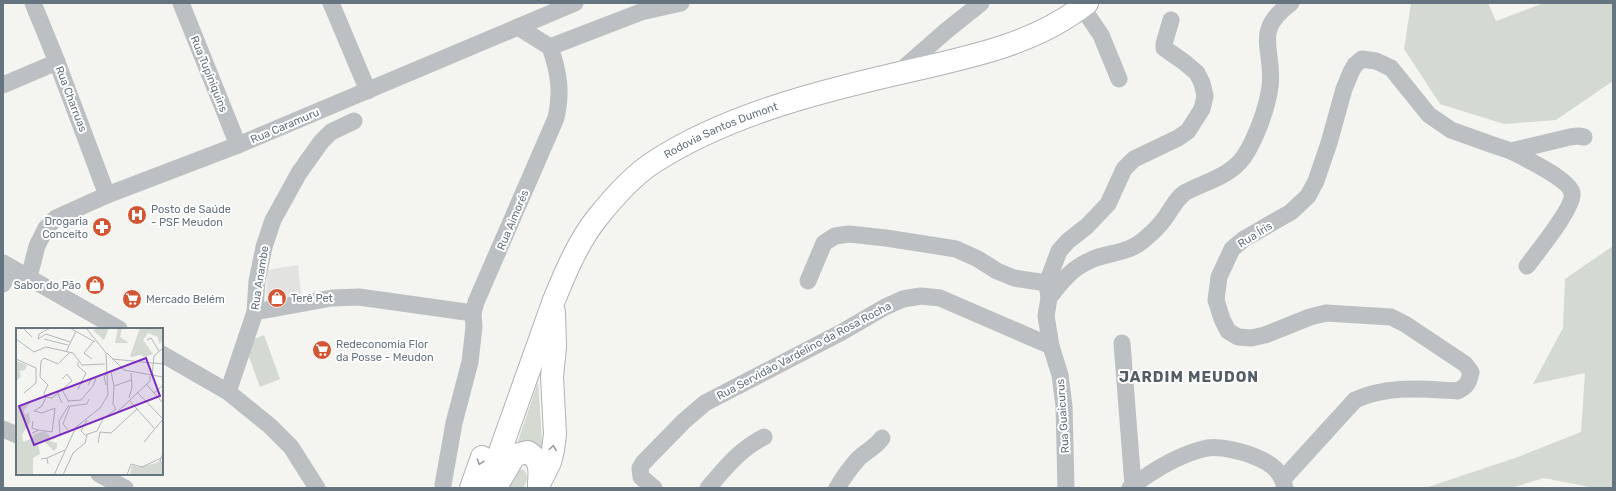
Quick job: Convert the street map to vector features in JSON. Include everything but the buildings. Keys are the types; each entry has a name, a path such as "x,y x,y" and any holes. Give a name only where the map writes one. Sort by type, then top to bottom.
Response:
{"highway":[{"name":"Rodovia Santos Dumont","path":"487,488 554,300 574,256 596,219 632,180 653,162 693,139 718,127 782,104 999,48 1044,30 1079,7"},
{"path":"471,488 489,437 515,372 554,300"},
{"path":"496,488 515,455 528,452 534,456 539,463 539,484 550,462 555,434 552,377 555,347 554,300"}],"street":[{"name":"Rua Charruas","path":"33,3 107,195"},
{"name":"Rua Tupiniquins","path":"181,3 238,145"},
{"path":"331,3 368,91"},
{"name":"Rua Caramuru","path":"29,277 37,246 46,228 56,218 107,195 238,145 574,3"},
{"path":"518,27 550,47 642,12 680,3"},
{"path":"898,73 981,3"},
{"path":"808,281 824,244 835,236 849,234 956,249 978,259 996,271 1048,290 1073,270 1092,260 1126,251 1145,239 1164,220 1185,193 1231,170 1242,160 1250,147 1264,110 1270,88 1270,66 1266,40 1269,26 1275,16 1291,3"},
{"path":"1079,7 1101,35 1119,79"},
{"name":"Rua Guaicurus","path":"1066,488 1064,406 1060,375 1051,346 1046,316 1048,290 1058,251 1087,226 1108,204 1124,169 1134,159 1178,138 1188,131 1202,109 1205,96 1202,83 1197,73 1164,48 1171,20"},
{"name":"Rua Aimorés","path":"473,313 476,302 556,118 560,102 560,88 557,67 550,47"},
{"name":"Rua Íris","path":"1284,483 1355,400 1368,394 1390,389 1457,391 1464,388 1469,382 1471,372 1465,364 1405,324 1391,317 1326,313 1310,317 1265,335 1251,338 1238,337 1228,331 1222,319 1216,300 1219,277 1232,249 1244,239 1291,212 1308,196 1316,181 1329,143 1344,89 1355,65 1362,59 1376,61 1391,68 1429,115 1451,130 1512,151"},
{"path":"3,85 57,62"},
{"name":"Rua Anambe","path":"228,392 255,312 258,281 264,246 273,220 287,192 321,142 331,132 354,121"},
{"path":"1512,151 1570,137 1584,137"},
{"path":"1512,151 1554,174 1572,193 1571,202 1565,213 1527,266"},
{"path":"3,284 7,266 117,328"},
{"name":"Rua Servidão Vardelino da Rosa Rocha","path":"654,488 640,477 640,468 643,463 684,421 705,403 902,299 921,296 940,298 1051,346"},
{"path":"255,312 332,298 360,298 473,313 474,328 470,362 454,423 443,485"},
{"path":"1122,343 1132,487 1183,455 1208,448 1228,449 1250,454 1271,464 1284,483"},
{"path":"163,355 228,392 270,426 291,446 317,488"},
{"path":"3,429 16,435"},
{"path":"708,488 733,459 764,437"},
{"path":"837,488 851,467 882,438"},
{"path":"101,475 125,488"}],"shaded area":[{"path":"1411,3 1488,3 1496,21 1544,3 1613,3 1613,81 1556,120 1504,124 1440,104 1404,49"},
{"path":"1613,246 1613,488 1594,488 1544,478 1511,488 1425,488 1518,457 1581,432 1585,373 1533,384 1563,328 1565,279"},
{"path":"298,265 302,301 266,309 267,270"},
{"path":"264,335 280,379 260,387 244,343"},
{"path":"538,382 543,455 516,447"},
{"path":"518,469 524,470 527,475 523,488 507,488"}],"place":[{"name":"Posto de Saúde - PSF Meudon","path":"137,215"},
{"name":"Drogaria Conceito","path":"102,227"},
{"name":"Sabor do Pão","path":"95,285"},
{"name":"Terê Pet","path":"277,298"},
{"name":"Mercado Belém","path":"132,299"},
{"name":"Redeconomia Flor da Posse - Meudon","path":"322,350"}],"district":[{"name":"JARDIM MEUDON","path":"1189,377"}]}
